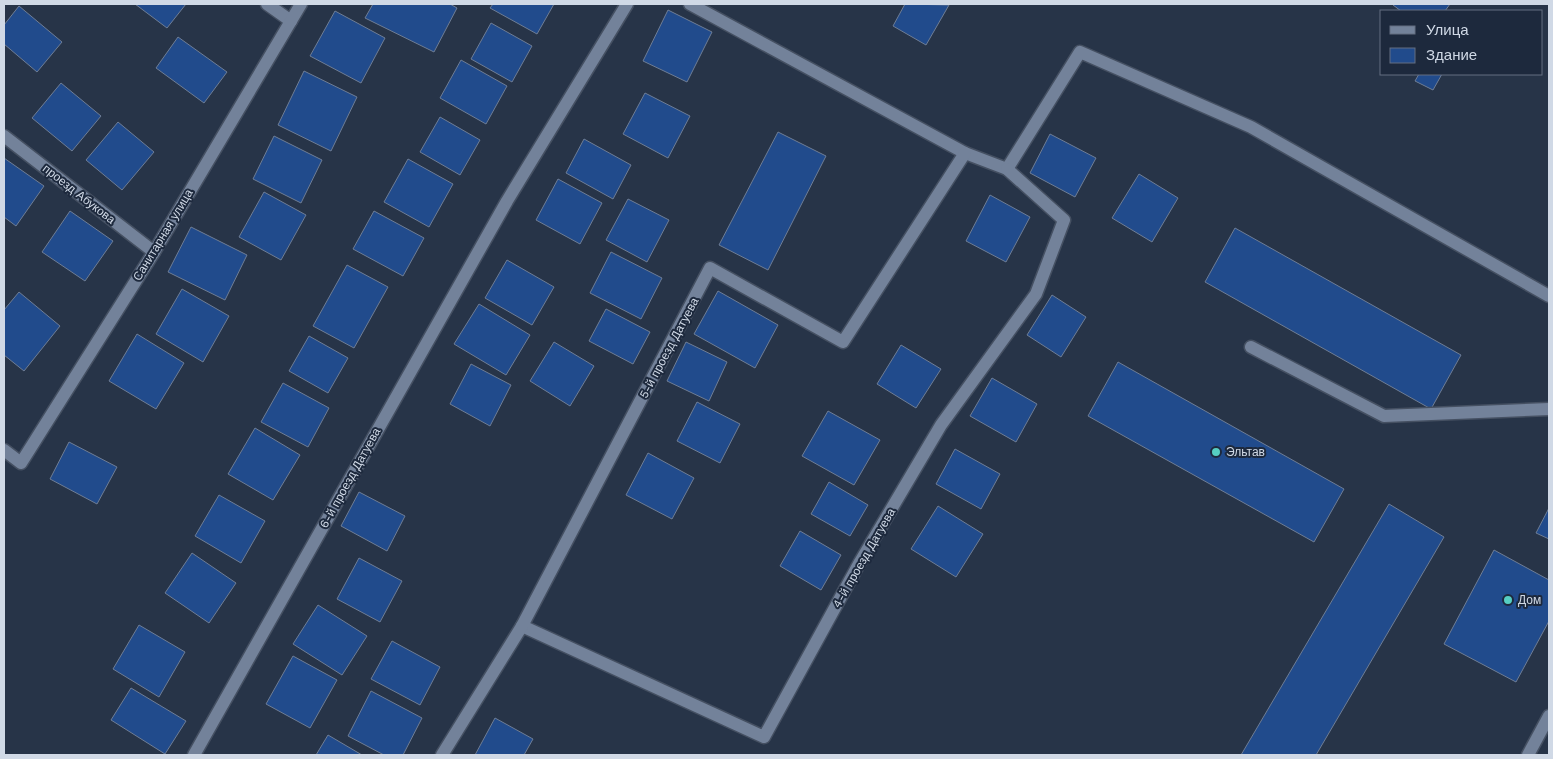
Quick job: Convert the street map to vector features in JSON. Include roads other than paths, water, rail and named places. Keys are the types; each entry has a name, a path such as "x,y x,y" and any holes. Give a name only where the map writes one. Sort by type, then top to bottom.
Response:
{"street":[{"path":"267,4 291,21"},
{"name":"Санитарная улица","path":"4,450 21,464 154,252 301,4"},
{"name":"6-й проезд Датуева","path":"194,755 506,201 627,4"},
{"path":"690,4 965,153 1007,170 1080,52 1251,127 1549,296"},
{"name":"проезд Абукова","path":"4,136 154,252"},
{"name":"5-й проезд Датуева","path":"442,755 522,626 710,268 843,342 965,153"},
{"name":"4-й проезд Датуева","path":"522,626 764,737 860,562 941,425 1036,294 1064,220 1007,170"},
{"path":"1250,347 1384,416 1549,409"},
{"path":"1528,755 1549,716"}],"place":[{"name":"Эльтав","path":"1216,452"},
{"name":"Дом","path":"1508,600"}]}
